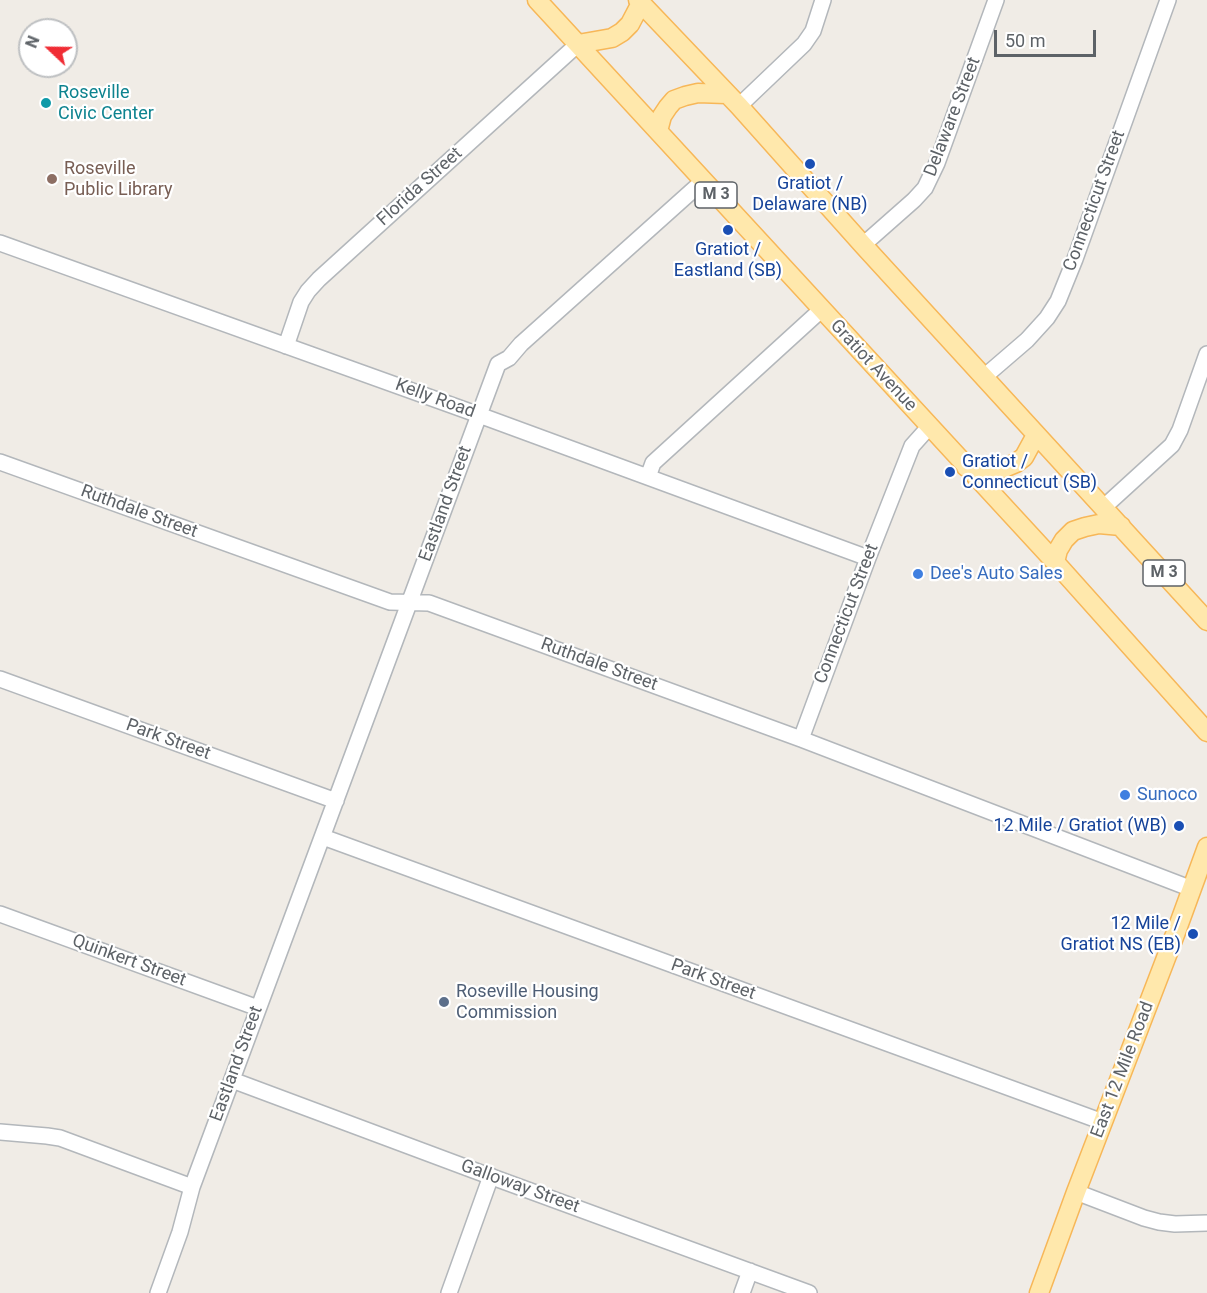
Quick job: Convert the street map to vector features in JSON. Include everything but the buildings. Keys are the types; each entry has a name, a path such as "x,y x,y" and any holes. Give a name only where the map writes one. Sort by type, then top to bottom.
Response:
{"main road":[{"name":"Gratiot Avenue","path":"537,0 1054,562 1207,732"},
{"path":"578,44 612,38 622,32 630,24 640,2"},
{"name":"M 3","path":"640,2 1207,621"},
{"path":"658,131 662,116 674,100 698,93 732,100"},
{"path":"966,467 989,469 1016,464 1024,457 1036,435"},
{"path":"1054,562 1064,540 1073,531 1099,524 1120,526"},
{"name":"East 12 Mile Road","path":"1039,1293 1207,847"}],"street":[{"path":"732,100 804,44 813,31 823,0"},
{"name":"Delaware Street","path":"863,245 925,188 938,163 996,0"},
{"name":"Connecticut Street","path":"984,377 1027,340 1047,318 1058,301 1168,0"},
{"name":"Florida Street","path":"286,345 301,302 319,279 578,44"},
{"name":"Eastland Street","path":"158,1293 182,1225 192,1187 498,364 509,358 521,344 703,181"},
{"name":"Kelly Road","path":"0,243 868,558"},
{"path":"648,477 653,463 821,310"},
{"path":"1104,507 1172,445 1180,430 1207,354"},
{"name":"Connecticut Street","path":"801,738 912,446 929,428"},
{"name":"Ruthdale Street","path":"0,462 390,602 429,603 801,738 1192,889"},
{"name":"Park Street","path":"0,679 336,801"},
{"name":"Park Street","path":"323,837 1103,1122"},
{"name":"Quinkert Street","path":"0,914 258,1008"},
{"name":"Galloway Street","path":"232,1080 809,1293"},
{"path":"0,1132 60,1138 192,1187"},
{"path":"449,1293 491,1176"},
{"path":"1076,1192 1159,1222 1207,1223"},
{"path":"742,1293 750,1271"}],"place":[{"name":"Roseville Civic Center","path":"46,103"},
{"name":"Gratiot / Delaware (NB)","path":"810,164"},
{"name":"Roseville Public Library","path":"52,179"},
{"name":"Gratiot / Eastland (SB)","path":"728,230"},
{"name":"Gratiot / Connecticut (SB)","path":"950,472"},
{"name":"Dee's Auto Sales","path":"918,574"},
{"name":"Sunoco","path":"1125,795"},
{"name":"12 Mile / Gratiot (WB)","path":"1179,826"},
{"name":"12 Mile / Gratiot NS (EB)","path":"1193,934"},
{"name":"Roseville Housing Commission","path":"444,1002"}]}
